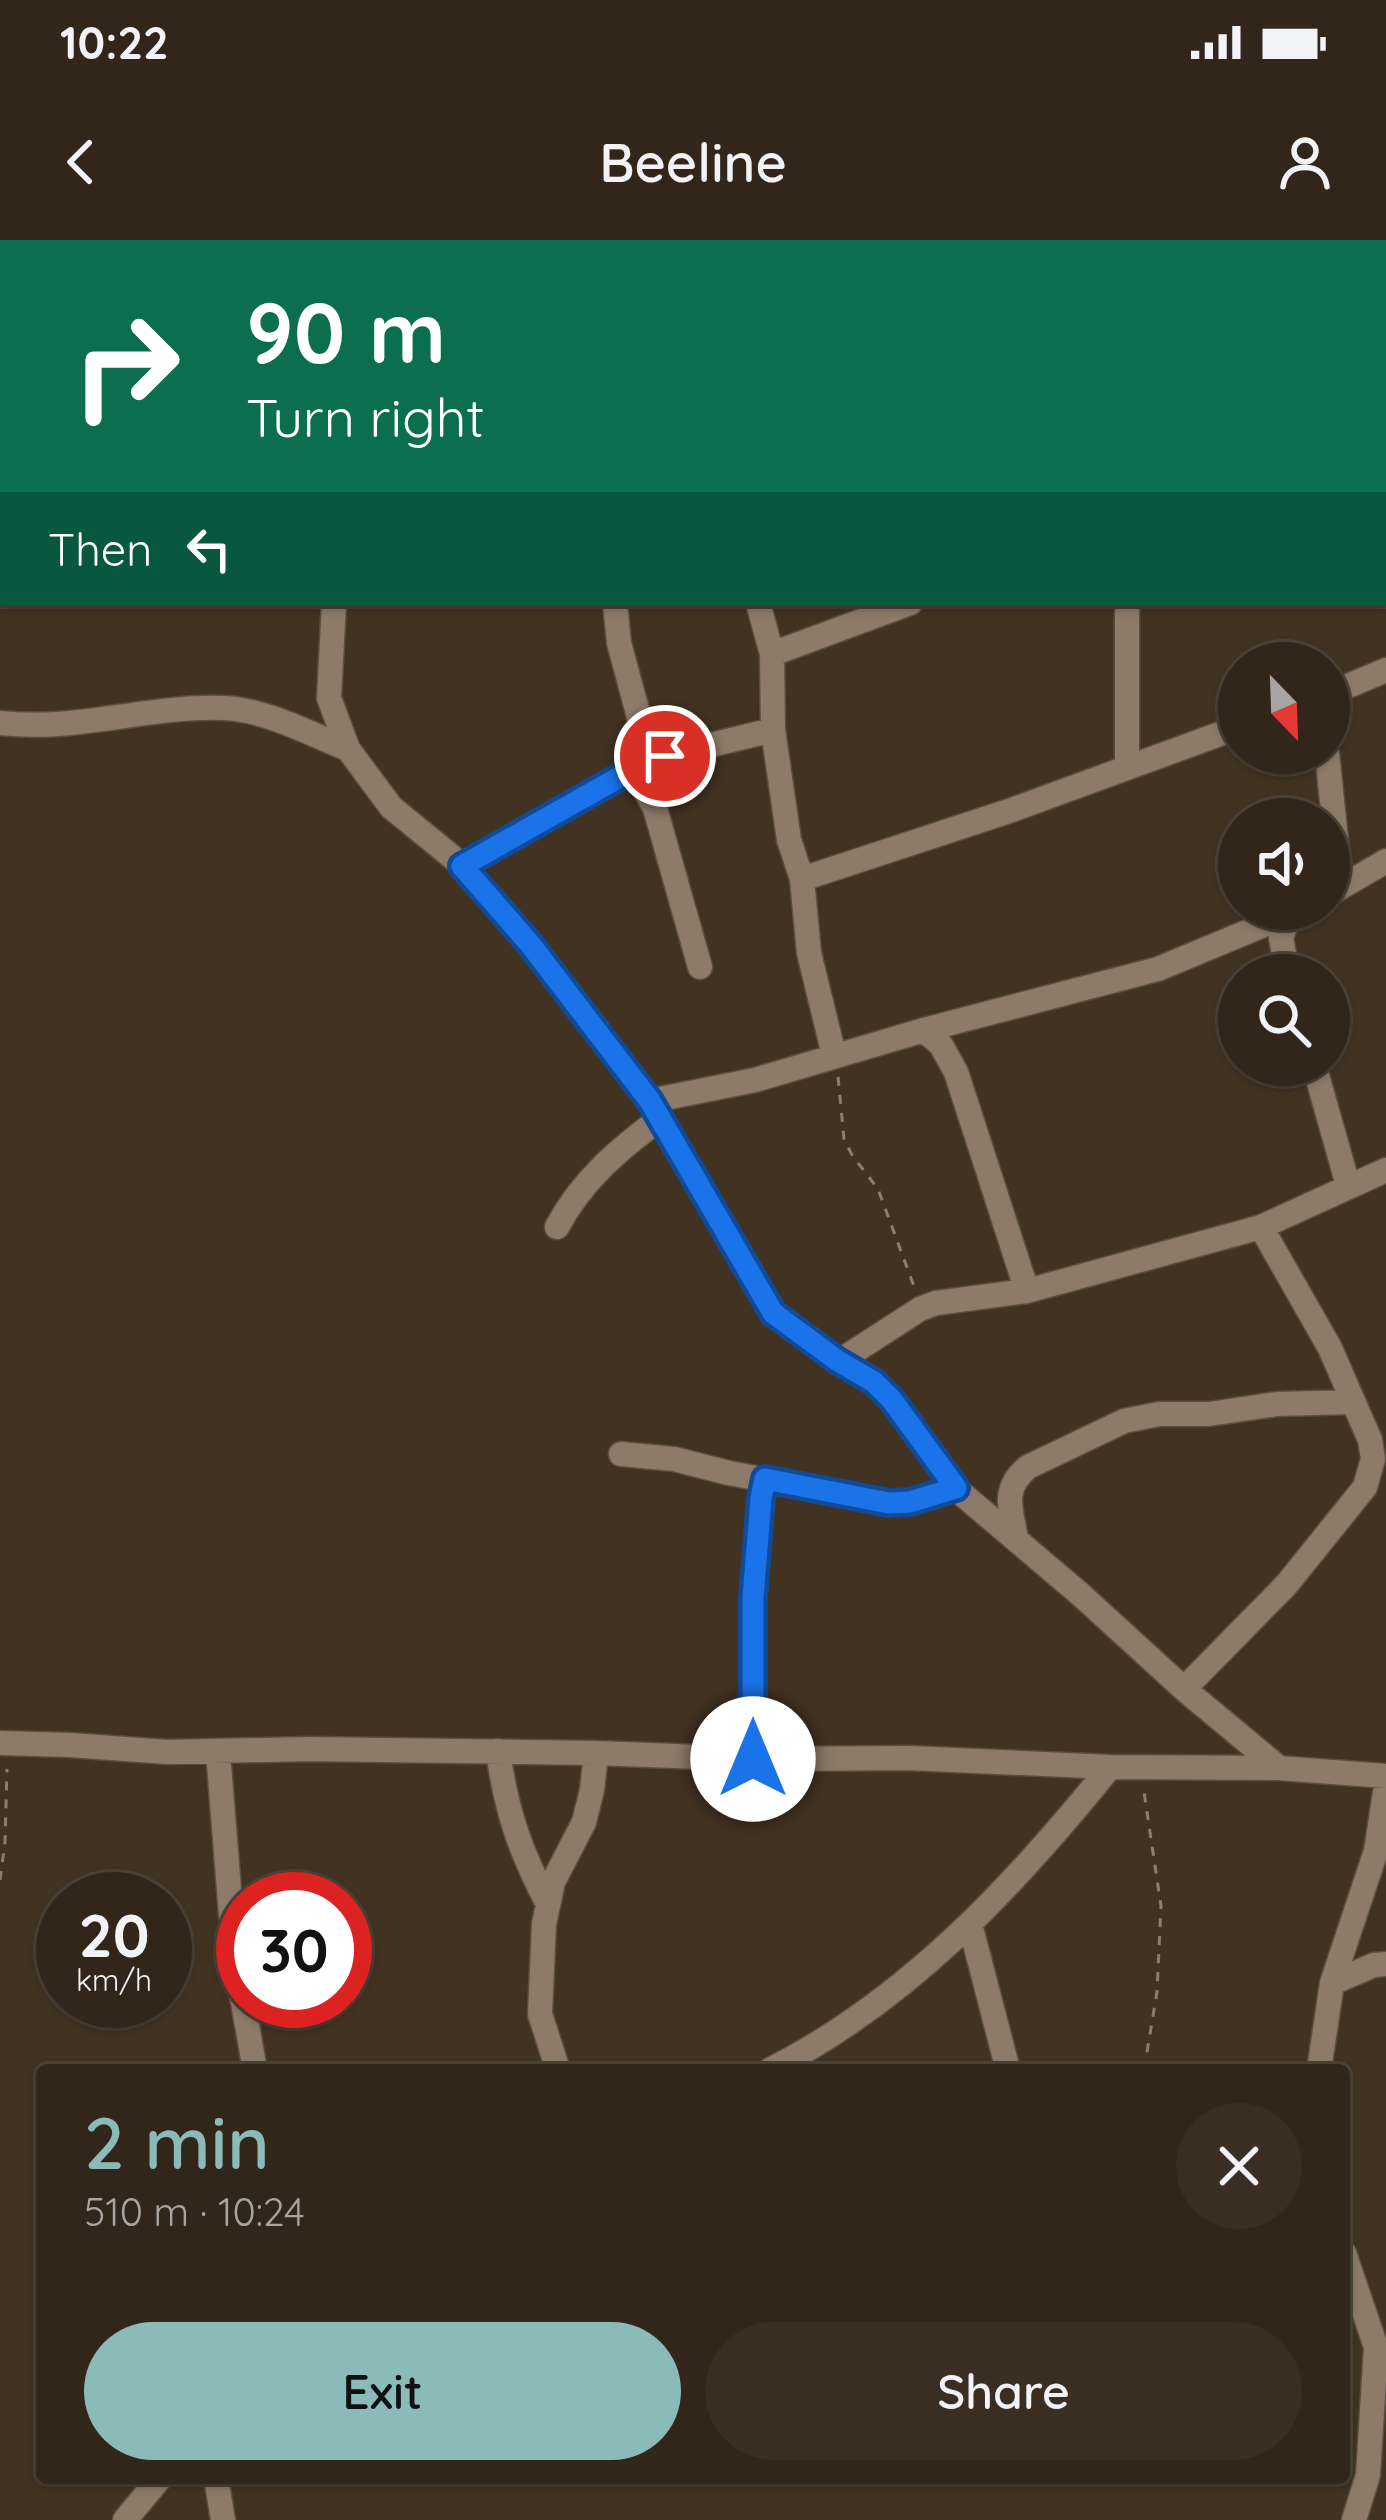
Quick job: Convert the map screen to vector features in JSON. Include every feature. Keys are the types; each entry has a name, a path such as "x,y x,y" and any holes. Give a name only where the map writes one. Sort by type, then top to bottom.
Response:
{"street":[{"path":"334,606 329,698 347,749 391,806 462,866 530,944 656,1109 773,1313 874,1382 956,1488 1279,1768"},
{"path":"615,606 619,644 644,732 638,768 655,808 700,967"},
{"path":"759,606 772,654 773,730 789,840 802,879 809,953 837,1054"},
{"path":"772,654 902,606"},
{"path":"1126,606 1127,766"},
{"path":"1350,685 1386,670"},
{"path":"0,723 34,726 227,708 263,715 347,749"},
{"path":"462,866 665,756 773,730"},
{"path":"802,879 1009,811 1218,734"},
{"path":"1350,881 1386,861"},
{"path":"557,1227 591,1176 656,1109 837,1054 1158,970 1254,930"},
{"path":"924,1030 941,1045 956,1072 1027,1291"},
{"path":"1320,1086 1348,1185"},
{"path":"838,1361 936,1303 1027,1291 1261,1227 1386,1170"},
{"path":"1184,1689 1287,1584 1365,1487 1373,1459 1370,1440 1330,1348 1261,1227"},
{"path":"1016,1539 1009,1494 1015,1477 1124,1421 1277,1404 1353,1402"},
{"path":"621,1454 674,1459 889,1503 910,1502 956,1488"},
{"path":"753,1759 753,1598 765,1479"},
{"path":"3,1743 167,1752 309,1749 909,1758 1279,1768 1386,1776"},
{"path":"498,1751 515,1832 548,1904"},
{"path":"218,1752 234,1952 254,2064"},
{"path":"556,2064 540,2014 544,1924 553,1882 584,1822 596,1753"},
{"path":"782,2064 856,2020 970,1924 1045,1847 1110,1767"},
{"path":"1320,2064 1332,1983 1376,1851 1386,1786"},
{"path":"970,1924 1006,2064"},
{"path":"1332,1983 1386,1964"},
{"path":"1350,2268 1381,2347 1368,2475 1354,2520"},
{"path":"125,2520 155,2484"},
{"path":"217,2484 223,2520"}],"path":[{"path":"837,1054 844,1139 878,1189 920,1309"},
{"path":"0,1880 7,1821 3,1743"},
{"path":"1140,1767 1161,1906 1157,1992 1145,2064"}],"route":[{"path":"665,756 462,866 530,944 662,1118 773,1313 874,1382 956,1488 910,1502 889,1503 765,1479 753,1598 753,1759"}]}
